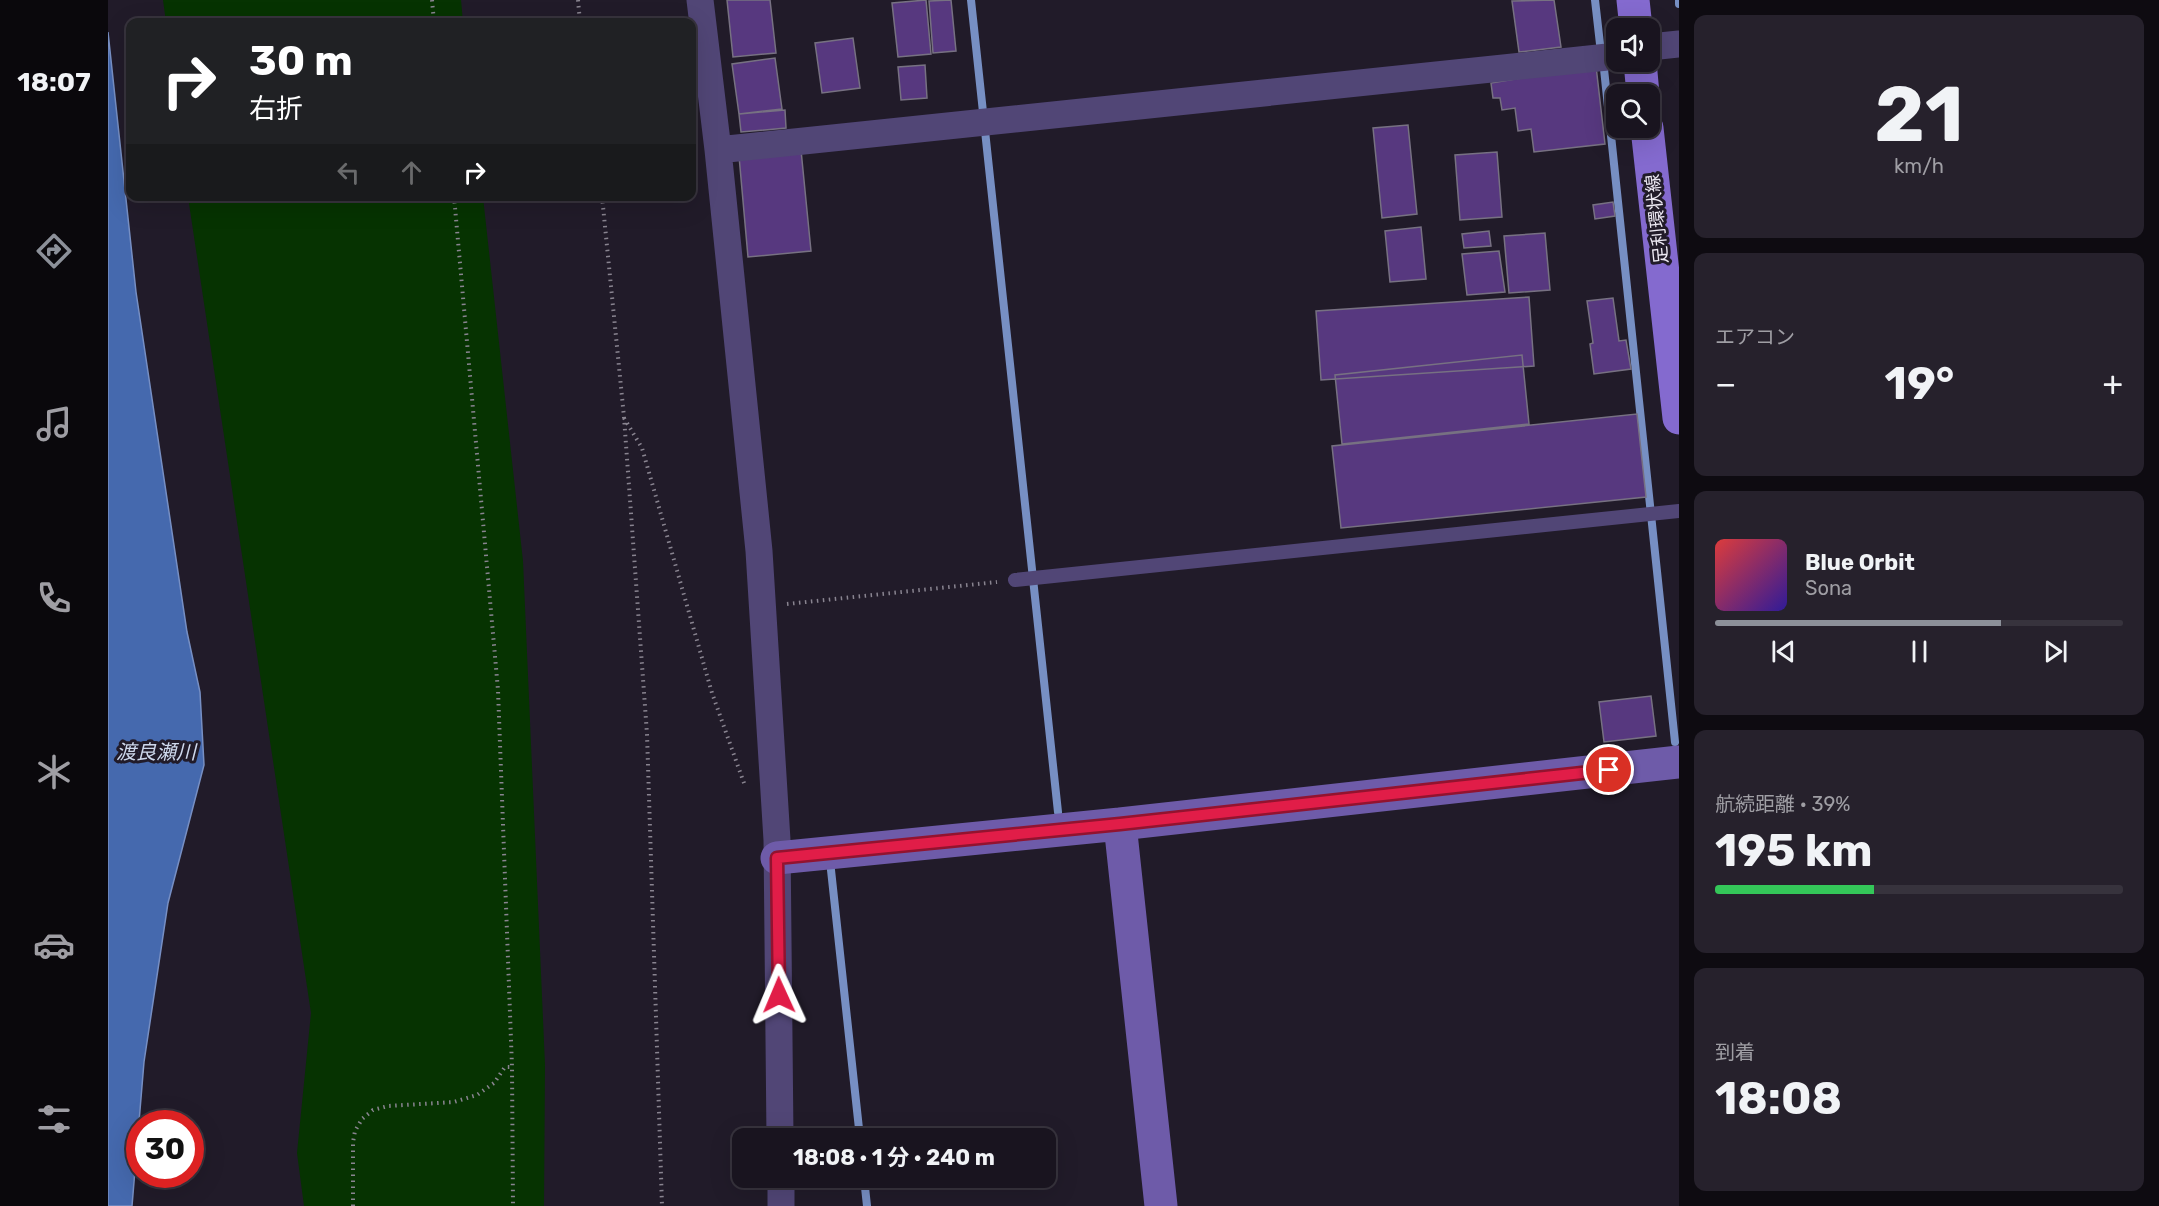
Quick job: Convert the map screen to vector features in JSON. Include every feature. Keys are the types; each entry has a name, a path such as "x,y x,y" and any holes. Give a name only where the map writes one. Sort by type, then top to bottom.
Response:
{"main road":[{"path":"1633,0 1635,18"},
{"name":"足利環状線","path":"1648,138 1679,418"}],"street":[{"path":"699,0 718,150 759,551 777,858 780,1128"},
{"path":"1660,46 1679,44"},
{"path":"718,150 1606,57"},
{"path":"777,858 1120,824 1679,762"},
{"path":"1120,824 1161,1206"},
{"path":"781,1188 781,1206"}],"lane":[{"path":"1015,580 1679,511"}],"path":[{"path":"432,0 434,18"},
{"path":"578,0 580,18"},
{"path":"454,201 498,690 512,1067 513,1206"},
{"path":"602,201 624,417 647,734 662,1206"},
{"path":"624,417 642,448 712,693 745,787"},
{"path":"762,607 1015,580"},
{"path":"353,1206 353,1142 362,1119 373,1110 388,1106 454,1102 477,1095 494,1083 505,1067 512,1067"}],"green space":[{"path":"163,0 461,0 463,18 165,18"},
{"path":"189,201 483,201 523,561 545,1065 544,1206 304,1206 297,1153 311,1013"}],"water":[{"name":"渡良瀬川","path":"108,32 136,292 187,632 200,692 204,765 168,903 144,1062 140,1110 126,1110 126,1188 134,1188 132,1206 108,1206"}],"building":[{"path":"727,0 770,0 776,53 733,57"},
{"path":"926,0 931,54 898,57 892,3"},
{"path":"951,0 956,51 933,53 929,1"},
{"path":"1554,0 1561,47 1519,52 1512,1"},
{"path":"853,38 860,88 822,93 815,43"},
{"path":"775,58 782,109 739,114 732,64"},
{"path":"925,65 927,98 901,100 898,67"},
{"path":"1596,66 1605,144 1534,152 1531,129 1518,131 1515,108 1502,110 1500,98 1493,98 1491,83"},
{"path":"785,110 786,128 741,132 739,114"},
{"path":"1408,125 1417,214 1382,218 1373,128"},
{"path":"801,150 811,251 748,257 739,156"},
{"path":"1497,152 1502,217 1460,220 1455,155"},
{"path":"1613,202 1615,216 1595,219 1593,205"},
{"path":"1421,227 1426,279 1390,282 1385,231"},
{"path":"1489,231 1491,246 1464,248 1462,234"},
{"path":"1545,233 1550,290 1509,293 1504,236"},
{"path":"1499,251 1505,292 1467,295 1462,254"},
{"path":"1529,297 1534,366 1321,380 1316,311"},
{"path":"1613,298 1619,341 1626,340 1631,369 1594,374 1590,344 1593,343 1587,301"},
{"path":"1522,355 1529,424 1342,444 1335,375"},
{"path":"1637,414 1646,497 1341,528 1332,446"},
{"path":"1651,696 1656,736 1604,742 1599,702"}],"waterway":[{"path":"971,0 1058,812"},
{"path":"1595,0 1600,44"},
{"path":"1604,69 1675,742"},
{"path":"831,870 859,1128"},
{"path":"865,1188 867,1206"}],"route":[{"path":"779,995 777,858 1120,824 1609,770"}]}
